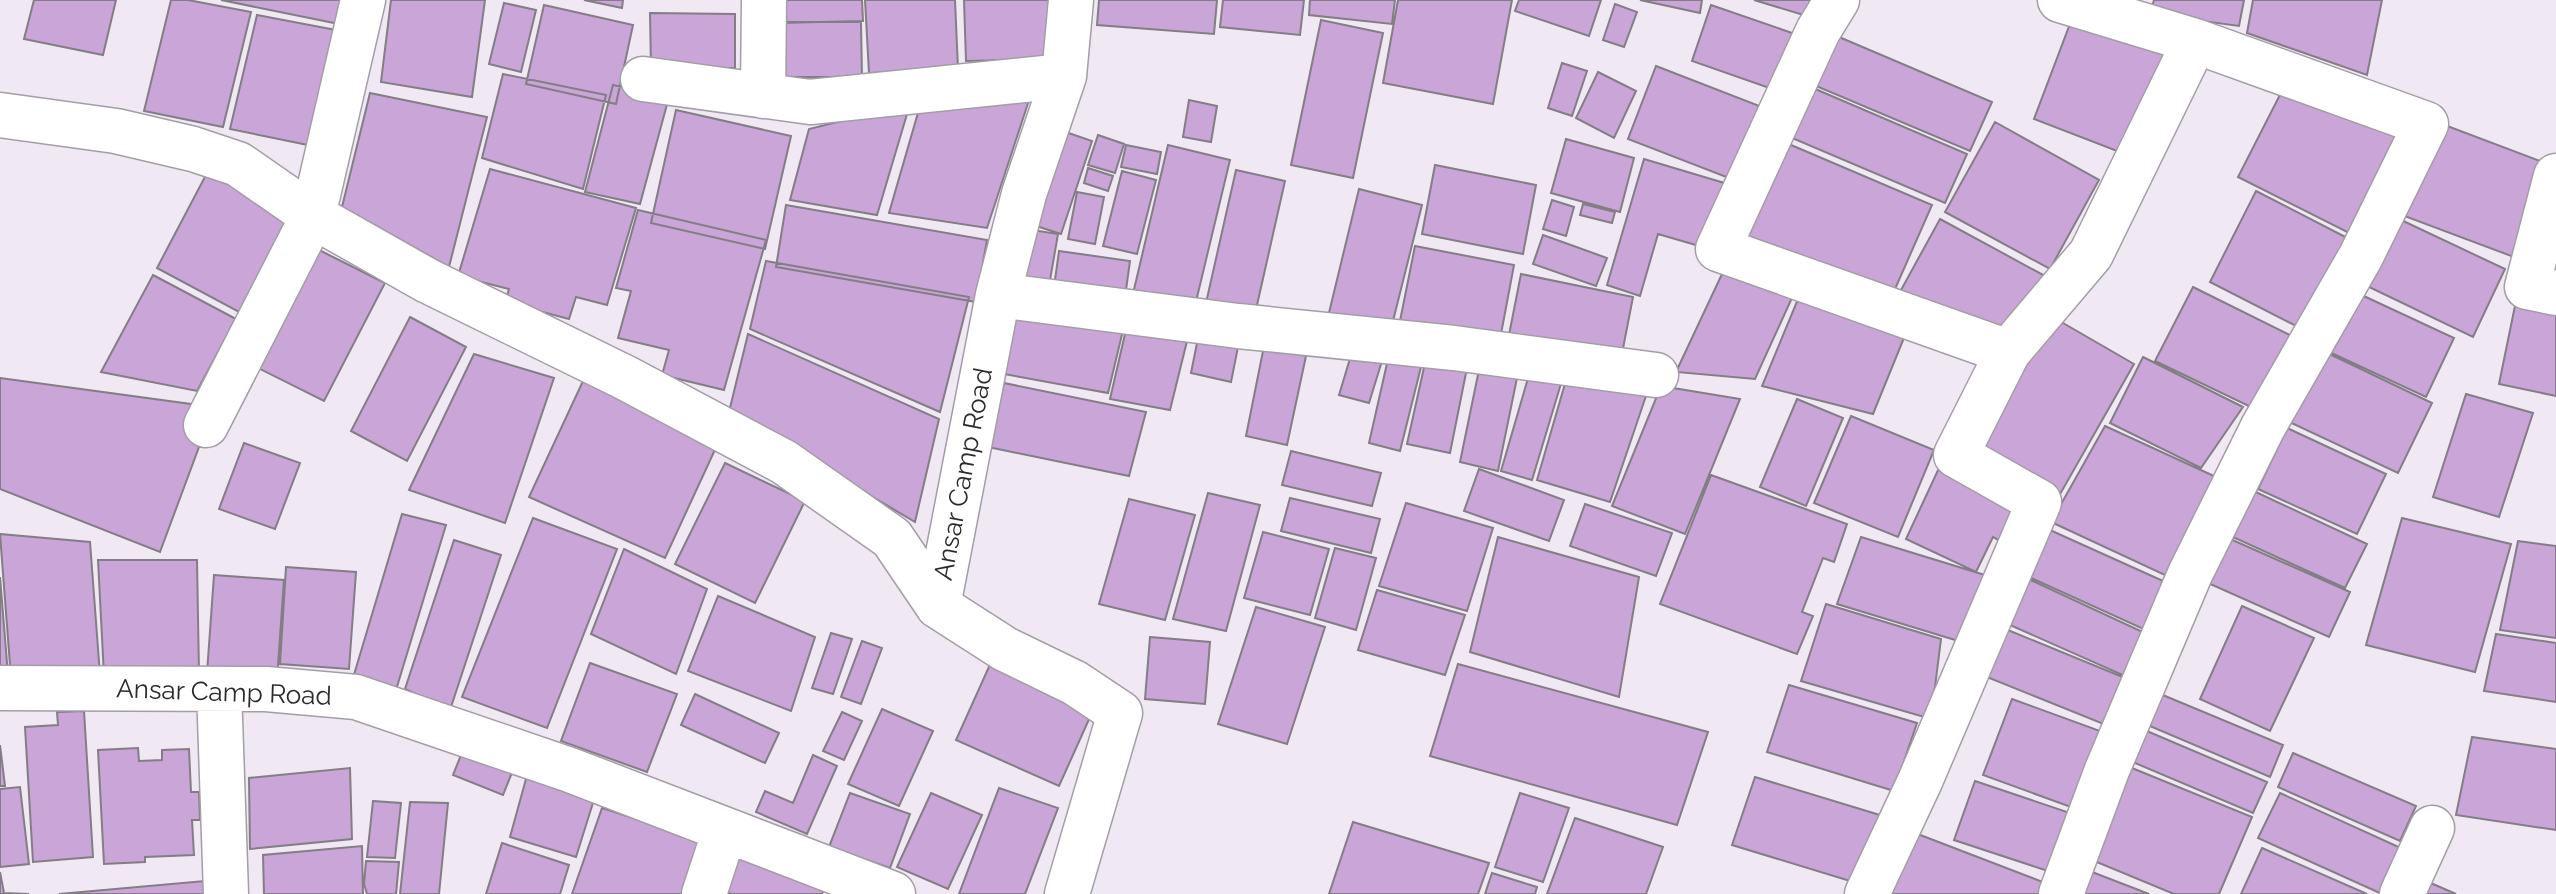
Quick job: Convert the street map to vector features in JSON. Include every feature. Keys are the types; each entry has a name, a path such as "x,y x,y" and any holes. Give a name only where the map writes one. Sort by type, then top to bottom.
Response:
{"street":[{"path":"206,425 313,216 363,0"},
{"path":"763,96 764,0"},
{"name":"Ansar Camp Road","path":"1067,894 1120,713 1075,683 1005,649 938,606 998,295 1024,194 1064,76 1071,0"},
{"path":"1837,0 1818,31 1718,249 2008,352"},
{"path":"2060,0 2195,41 2426,124 2361,256 2263,427 2190,574 2107,770 2061,894"},
{"path":"1867,894 1920,781 2039,502 1956,455 2008,352 2091,254 2195,41"},
{"path":"643,79 810,102 1064,76"},
{"path":"0,115 116,131 193,149 238,164 313,216 428,281 624,377 784,462 892,538 938,606"},
{"path":"2556,176 2527,287 2556,293"},
{"path":"998,295 1238,326 1454,348 1656,375"},
{"name":"Ansar Camp Road","path":"0,688 266,689 356,697 570,770 893,894"},
{"path":"219,689 226,894"},
{"path":"2402,894 2432,828"},
{"path":"704,894 725,830"}],"building":[{"path":"34,0 116,0 103,55 24,39"},
{"path":"171,0 188,0 251,12 223,127 144,111"},
{"path":"221,0 345,0 339,24"},
{"path":"391,0 485,0 472,97 381,82"},
{"path":"584,0 623,0 622,8"},
{"path":"778,0 862,0 863,21 779,23"},
{"path":"865,0 955,0 958,69 869,73"},
{"path":"964,0 1055,0 1057,59 966,61"},
{"path":"1099,0 1217,0 1214,34 1097,25"},
{"path":"1223,0 1304,0 1300,35 1220,27"},
{"path":"1310,0 1395,0 1392,24 1309,15"},
{"path":"1398,0 1512,0 1493,104 1383,83"},
{"path":"1519,0 1601,0 1589,36 1515,11"},
{"path":"1640,0 1702,0 1700,13"},
{"path":"1754,0 1826,0 1820,20"},
{"path":"2154,0 2244,0 2239,26 2150,14"},
{"path":"2253,0 2382,0 2367,75 2247,33"},
{"path":"504,3 536,10 521,72 489,64"},
{"path":"1615,4 1637,12 1624,47 1603,40"},
{"path":"544,5 633,25 616,104 526,84"},
{"path":"1711,5 1798,35 1778,91 1692,61"},
{"path":"2076,8 2173,45 2130,156 2034,119"},
{"path":"650,13 735,14 735,68 651,68"},
{"path":"257,15 336,30 308,145 230,129"},
{"path":"1321,20 1383,33 1353,178 1291,165"},
{"path":"777,22 861,22 862,77 777,77"},
{"path":"1832,34 1992,102 1970,151 1809,83"},
{"path":"1562,63 1587,71 1572,116 1548,108"},
{"path":"1656,66 1762,107 1734,180 1628,139"},
{"path":"1598,72 1636,91 1614,138 1576,118"},
{"path":"503,74 606,95 583,189 482,158"},
{"path":"2286,83 2412,132 2359,238 2238,177"},
{"path":"613,85 669,97 640,204 585,192"},
{"path":"1806,85 1967,154 1945,203 1785,135"},
{"path":"1033,88 987,228 889,213 922,99"},
{"path":"370,93 487,117 449,267 342,207"},
{"path":"1189,100 1217,106 1211,142 1183,137"},
{"path":"910,104 877,215 790,200 809,129"},
{"path":"676,110 791,136 765,249 651,223"},
{"path":"2434,121 2548,164 2514,257 2399,214"},
{"path":"1995,122 2099,180 2050,269 1945,212"},
{"path":"1060,130 1092,141 1061,234 1030,224"},
{"path":"1098,135 1124,144 1115,173 1088,165"},
{"path":"1566,139 1634,158 1620,212 1551,193"},
{"path":"1784,142 1932,205 1888,305 1741,241"},
{"path":"1126,145 1161,152 1157,174 1121,167"},
{"path":"1168,145 1230,160 1193,314 1132,298"},
{"path":"1644,159 1731,185 1713,250 1658,234 1640,296 1607,285"},
{"path":"1435,165 1536,185 1523,254 1422,234"},
{"path":"1088,168 1113,176 1108,191 1084,183"},
{"path":"490,169 636,208 607,305 576,297 569,319 505,302 509,289 458,276"},
{"path":"1236,170 1285,181 1255,314 1206,303"},
{"path":"208,171 292,215 239,312 157,268"},
{"path":"1122,171 1156,180 1137,254 1103,246"},
{"path":"1359,189 1422,205 1389,337 1327,321"},
{"path":"2256,191 2357,243 2310,333 2210,282"},
{"path":"1077,192 1104,197 1095,244 1068,239"},
{"path":"1552,200 1574,207 1566,236 1543,229"},
{"path":"1583,204 1615,212 1612,223 1580,215"},
{"path":"786,205 987,240 976,302 776,267"},
{"path":"638,210 766,240 724,390 662,375 669,350 618,338 631,291 616,288"},
{"path":"1940,219 2045,276 2006,347 1901,290"},
{"path":"2399,219 2505,269 2473,337 2367,286"},
{"path":"1026,229 1058,234 1049,286 1017,281"},
{"path":"1543,235 1607,258 1596,286 1533,264"},
{"path":"311,246 385,283 324,401 250,364"},
{"path":"1415,246 1514,265 1498,350 1398,331"},
{"path":"1059,251 1130,261 1125,297 1054,287"},
{"path":"1729,259 1796,289 1755,379 1676,372"},
{"path":"766,261 969,297 940,412 750,329"},
{"path":"1521,274 1633,297 1620,364 1508,340"},
{"path":"153,275 236,319 197,391 101,372"},
{"path":"1803,287 1908,328 1873,414 1762,386"},
{"path":"2193,287 2298,339 2257,410 2155,361"},
{"path":"2353,291 2454,338 2426,397 2325,350"},
{"path":"2517,296 2556,304 2556,396 2499,384"},
{"path":"1009,304 1124,326 1108,393 993,372"},
{"path":"2044,312 2134,364 2059,496 1970,444"},
{"path":"410,317 466,347 407,461 351,431"},
{"path":"1128,321 1189,333 1170,410 1110,399"},
{"path":"1199,333 1239,342 1231,382 1191,373"},
{"path":"748,334 939,419 915,522 729,412"},
{"path":"1264,346 1306,356 1287,445 1246,436"},
{"path":"2317,348 2432,403 2398,473 2283,419"},
{"path":"1352,352 1382,361 1369,403 1339,395"},
{"path":"474,354 554,378 505,523 409,490"},
{"path":"1427,354 1468,363 1450,453 1407,444"},
{"path":"2143,357 2243,407 2201,468 2110,423"},
{"path":"1388,359 1421,367 1400,451 1369,443"},
{"path":"1480,365 1518,373 1498,471 1460,462"},
{"path":"1531,368 1563,377 1532,480 1501,471"},
{"path":"1569,370 1647,393 1610,502 1537,480"},
{"path":"0,378 191,404 209,420 160,552 0,489"},
{"path":"583,381 719,441 665,558 529,497"},
{"path":"1004,383 1146,412 1129,476 988,447"},
{"path":"1661,386 1740,399 1685,534 1612,506"},
{"path":"2466,394 2533,413 2499,517 2433,497"},
{"path":"1797,399 1843,418 1806,506 1760,487"},
{"path":"1851,416 1934,450 1898,537 1814,503"},
{"path":"2105,426 2214,476 2167,576 2051,522"},
{"path":"2287,428 2386,474 2357,534 2258,489"},
{"path":"244,443 300,463 275,529 219,509"},
{"path":"1291,451 1381,473 1372,506 1282,485"},
{"path":"725,463 805,501 755,603 675,564"},
{"path":"1939,468 2022,505 2003,543 1993,537 1976,572 1906,539"},
{"path":"1479,469 1564,500 1549,541 1464,511"},
{"path":"1711,475 1847,524 1834,562 1823,558 1802,612 1813,616 1797,654 1660,604"},
{"path":"2243,486 2367,544 2345,588 2222,532"},
{"path":"1208,493 1260,505 1226,631 1173,619"},
{"path":"1290,498 1380,519 1371,553 1281,531"},
{"path":"1129,499 1195,515 1165,620 1099,604"},
{"path":"1406,503 1493,528 1467,611 1379,586"},
{"path":"1585,504 1672,533 1656,576 1570,546"},
{"path":"402,514 446,525 396,690 353,678"},
{"path":"533,518 617,549 547,728 462,697"},
{"path":"2402,518 2511,544 2475,672 2366,645"},
{"path":"2041,526 2172,585 2150,632 2020,573"},
{"path":"1263,532 1329,549 1310,615 1244,598"},
{"path":"0,534 90,542 100,675 11,678"},
{"path":"2219,534 2350,592 2329,637 2199,579"},
{"path":"1498,537 1639,577 1619,697 1470,652"},
{"path":"1861,537 1988,576 1965,643 1837,604"},
{"path":"454,540 501,555 450,710 405,689"},
{"path":"2518,541 2556,546 2556,638 2500,630"},
{"path":"1335,548 1376,558 1356,630 1315,618"},
{"path":"624,549 707,589 676,674 591,634"},
{"path":"98,560 197,560 199,674 104,676"},
{"path":"286,567 356,572 349,669 280,664"},
{"path":"214,575 284,580 277,679 207,673"},
{"path":"2022,576 2147,634 2127,677 2001,621"},
{"path":"0,577 8,675 0,676"},
{"path":"1377,590 1465,615 1445,675 1358,650"},
{"path":"718,596 815,637 791,711 688,671"},
{"path":"1826,604 1941,639 1931,719 1801,681"},
{"path":"2242,606 2314,638 2270,731 2200,699"},
{"path":"1256,607 1325,627 1287,744 1218,724"},
{"path":"1998,626 2130,680 2111,727 1977,673"},
{"path":"831,633 852,639 833,694 812,688"},
{"path":"2496,634 2556,643 2556,702 2484,691"},
{"path":"1150,637 1210,642 1205,704 1145,699"},
{"path":"862,641 882,648 861,704 841,697"},
{"path":"992,660 1095,706 1059,786 956,740"},
{"path":"590,663 677,694 647,772 561,741"},
{"path":"1458,664 1708,732 1677,825 1430,756"},
{"path":"1789,685 1917,723 1894,791 1767,752"},
{"path":"2158,693 2283,745 2270,777 2145,724"},
{"path":"695,694 779,733 765,763 681,725"},
{"path":"2012,699 2111,735 2082,811 1983,775"},
{"path":"882,709 933,731 899,806 848,784"},
{"path":"84,711 93,857 33,862 25,727 58,725 57,712"},
{"path":"842,712 862,721 844,760 823,751"},
{"path":"2142,729 2267,782 2253,813 2128,760"},
{"path":"2472,737 2556,749 2556,830 2456,815"},
{"path":"0,745 5,786 0,786"},
{"path":"138,748 139,761 162,760 162,750 189,749 191,792 199,792 200,820 192,820 194,855 145,857 145,862 104,864 98,750"},
{"path":"463,750 513,770 503,795 453,775"},
{"path":"2293,753 2416,806 2400,841 2278,787"},
{"path":"813,755 837,766 807,834 756,812 765,791 793,803"},
{"path":"2127,766 2252,817 2219,894 2174,894 2087,858"},
{"path":"350,768 352,839 250,849 249,778"},
{"path":"529,768 597,790 576,857 510,837"},
{"path":"1755,777 1883,816 1860,884 1732,845"},
{"path":"1975,781 2079,816 2057,874 1954,840"},
{"path":"20,787 29,864 0,867 0,789"},
{"path":"999,788 1058,808 1025,894 959,894"},
{"path":"850,793 910,814 890,868 829,847"},
{"path":"931,793 982,815 948,889 897,867"},
{"path":"1520,793 1569,808 1543,882 1495,867"},
{"path":"2280,793 2403,849 2382,894 2258,838"},
{"path":"373,801 401,803 395,858 367,857"},
{"path":"410,802 448,803 439,894 400,894"},
{"path":"602,808 709,842 691,894 572,894"},
{"path":"1575,818 1663,847 1646,894 1547,894"},
{"path":"1353,822 1489,863 1478,894 1329,894"},
{"path":"1902,828 2048,884 2044,894 1875,894"},
{"path":"502,843 569,865 560,894 486,894"},
{"path":"362,846 363,894 264,894 263,855"},
{"path":"2262,848 2367,894 2241,894"},
{"path":"733,855 826,884 822,894 732,894 721,891"},
{"path":"366,861 399,862 396,894 367,894 364,884"},
{"path":"0,872 4,893 29,894 0,894"},
{"path":"2092,872 2149,894 2082,894"},
{"path":"1492,873 1537,887 1535,894 1485,894"},
{"path":"227,879 228,894 59,894"},
{"path":"2426,881 2456,894 2420,894"}]}
